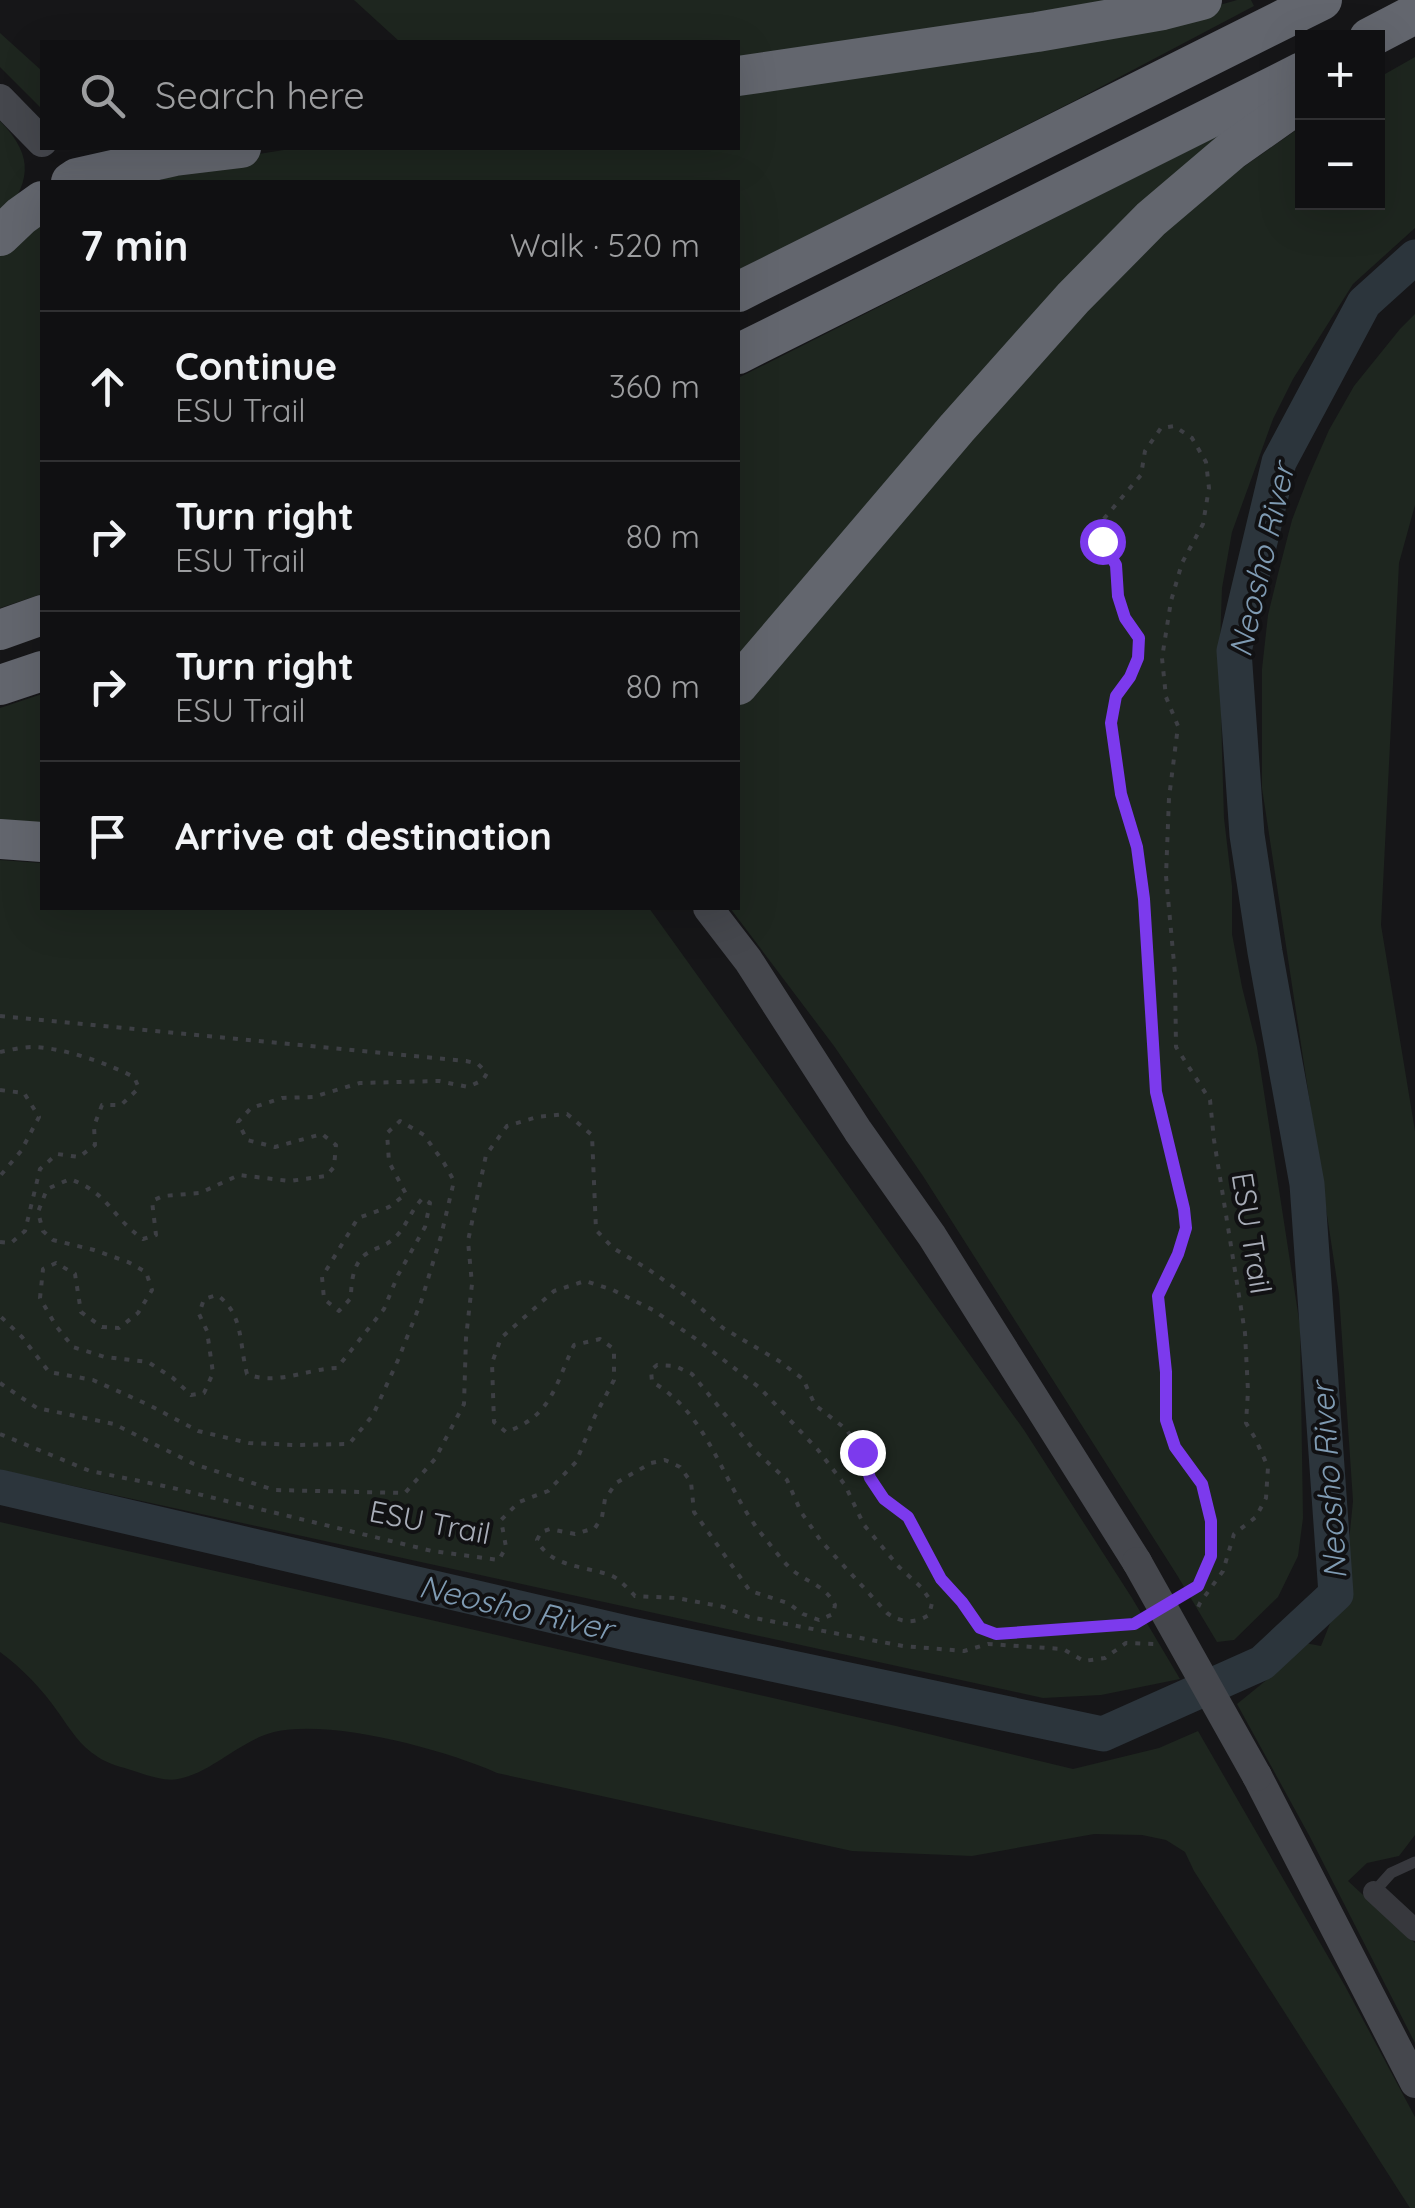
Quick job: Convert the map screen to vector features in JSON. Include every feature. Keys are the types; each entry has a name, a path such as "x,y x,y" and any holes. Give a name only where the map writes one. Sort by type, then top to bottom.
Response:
{"highway":[{"path":"740,76 1037,32 1202,0"},
{"path":"740,291 1322,0"},
{"path":"1385,31 1415,18"},
{"path":"1385,42 1415,18"},
{"path":"740,353 1295,76"},
{"path":"740,683 1073,298 1151,219 1230,151 1295,106"},
{"path":"80,180 175,156 224,150"},
{"path":"0,236 40,203"},
{"path":"0,630 40,616"},
{"path":"0,685 40,672"},
{"path":"0,839 40,842"}],"main road":[{"path":"0,99 40,140"},
{"path":"49,150 75,180"},
{"path":"710,910 748,960 858,1131 932,1236 1137,1562 1257,1776 1415,2083"}],"street":[{"path":"1374,1892 1415,1930"}],"lane":[{"path":"1374,1892 1392,1873 1415,1862"}],"path":[{"name":"ESU Trail","path":"1182,1596 1198,1586 1211,1556 1211,1521 1202,1484 1175,1447 1166,1420 1166,1372 1158,1296 1186,1228 1156,1092 1144,899 1137,847 1121,794 1111,723 1116,696 1138,658 1139,638 1125,618 1118,596 1116,565 1102,541 1102,521 1141,475 1145,451 1160,428 1174,426 1192,438 1206,462 1209,488 1204,524 1182,563 1171,601 1162,658 1166,697 1178,726 1169,798 1166,876 1175,974 1176,1048 1210,1100 1245,1333 1246,1424 1268,1467 1266,1498 1256,1517 1234,1534 1223,1571 1189,1625"},
{"path":"0,1016 466,1061 487,1072 483,1080 468,1086 440,1082 360,1083 313,1097 282,1098 250,1108 238,1122 247,1140 276,1148 322,1134 336,1145 334,1167 326,1176 290,1181 239,1175 200,1193 163,1196 152,1201 156,1235 144,1239 128,1229 90,1186 70,1179 47,1189 38,1212 43,1231 52,1240 128,1262 146,1272 152,1290 138,1313 120,1328 102,1326 81,1312 74,1274 56,1263 43,1269 40,1298 73,1346 105,1356 148,1362 191,1395 204,1394 213,1373 207,1331 199,1314 204,1299 217,1294 230,1304 238,1325 247,1374 261,1380 278,1379 337,1368 384,1309 425,1227 430,1203 423,1198 388,1246 364,1255 351,1278 351,1298 339,1311 324,1299 322,1277 358,1218 389,1207 406,1194 389,1162 387,1132 400,1121 424,1135 454,1181 441,1236 398,1360 373,1415 349,1444 249,1443 198,1431 93,1380 49,1372 0,1316"},
{"path":"0,1052 34,1047 76,1055 114,1067 134,1078 139,1088 120,1105 102,1105 94,1126 96,1144 79,1157 57,1154 40,1169 25,1231 11,1243 0,1242"},
{"path":"0,1090 24,1093 39,1118 22,1151 0,1176"},
{"name":"ESU Trail","path":"0,1383 37,1408 114,1424 194,1464 274,1490 405,1493 435,1459 464,1404 472,1284 468,1240 486,1156 508,1126 537,1116 567,1114 592,1135 596,1230 613,1248 692,1300 723,1328 804,1379 814,1405 846,1429 862,1452 870,1478 884,1499 908,1517 941,1579 980,1628 996,1634 1134,1624 1150,1615"},
{"name":"ESU Trail","path":"0,1434 90,1472 169,1487 432,1551 500,1560 506,1546 501,1520 519,1502 548,1491 576,1462 594,1416 614,1380 614,1350 600,1338 574,1345 550,1401 526,1425 506,1432 494,1422 492,1363 501,1338 519,1320 554,1291 585,1281 652,1310 760,1388 818,1450 845,1485 864,1525 932,1603 929,1615 920,1620 900,1622 887,1613 821,1540 801,1512 787,1480 754,1450 692,1374 675,1366 658,1365 651,1370 652,1382 671,1392 693,1418 754,1525 791,1569 830,1592 836,1604 832,1614 819,1620 750,1591 694,1512 691,1482 680,1467 665,1460 651,1463 616,1483 605,1498 602,1517 595,1528 575,1534 550,1528 541,1532 537,1540 540,1548 554,1559 614,1576 635,1596 724,1606 748,1618 903,1646 964,1652 988,1644 1063,1649 1084,1662 1105,1658 1126,1643 1164,1644"}],"shaded area":[{"path":"354,0 1134,0 740,60 740,40 398,40"},
{"path":"1237,0 1251,0 1254,6 740,269 740,180 161,180 182,166 283,150 740,150 740,82 1178,17"},
{"path":"0,33 40,69 40,107 0,67"},
{"path":"1415,57 1415,228 1353,284 1293,379 1273,419 1232,532 1222,588 1222,752 1232,934 1257,1047 1300,1326 1303,1518 1298,1556 1278,1597 1234,1640 1217,1642 923,1176 834,1046 732,910 740,910 740,705 1091,304 1174,223 1236,172 1295,131 1295,210 1385,210 1385,74"},
{"path":"0,121 19,147 25,171 18,195 0,221"},
{"path":"1231,129 740,671 740,377"},
{"path":"40,221 40,595 0,608 0,253"},
{"path":"1415,314 1415,505 1399,563 1381,925 1415,1131 1415,1835 1399,1856 1367,1863 1348,1881 1415,1943 1415,2043 1237,1704 1305,1643 1321,1646 1337,1606 1353,1501 1339,1294 1262,788 1262,669 1268,615 1292,520 1329,430 1354,386"},
{"path":"40,695 40,835 0,832 0,708"},
{"path":"0,860 40,863 40,910 650,910 1024,1430 1180,1679 1101,1695 1043,1698 0,1470"},
{"path":"0,1522 1073,1769 1159,1748 1198,1731 1345,1986 1415,2117 1415,2208 1410,2208 1185,1852 1166,1840 1094,1834 972,1856 852,1851 497,1773 387,1739 325,1730 274,1732 191,1775 173,1780 150,1776 92,1753 39,1687 0,1652"}],"waterway":[{"name":"Neosho River","path":"0,1487 631,1634 1103,1734 1262,1663 1336,1594 1307,1184 1247,835 1234,651 1279,462 1364,303 1415,257"}],"route":[{"path":"862,1452 870,1478 884,1499 908,1517 941,1579 980,1628 996,1634 1134,1624 1198,1586 1211,1556 1211,1521 1202,1484 1175,1447 1166,1420 1166,1372 1158,1296 1186,1228 1156,1092 1144,899 1137,847 1121,794 1111,723 1116,696 1138,658 1139,638 1125,618 1118,596 1116,565 1102,541"}]}
